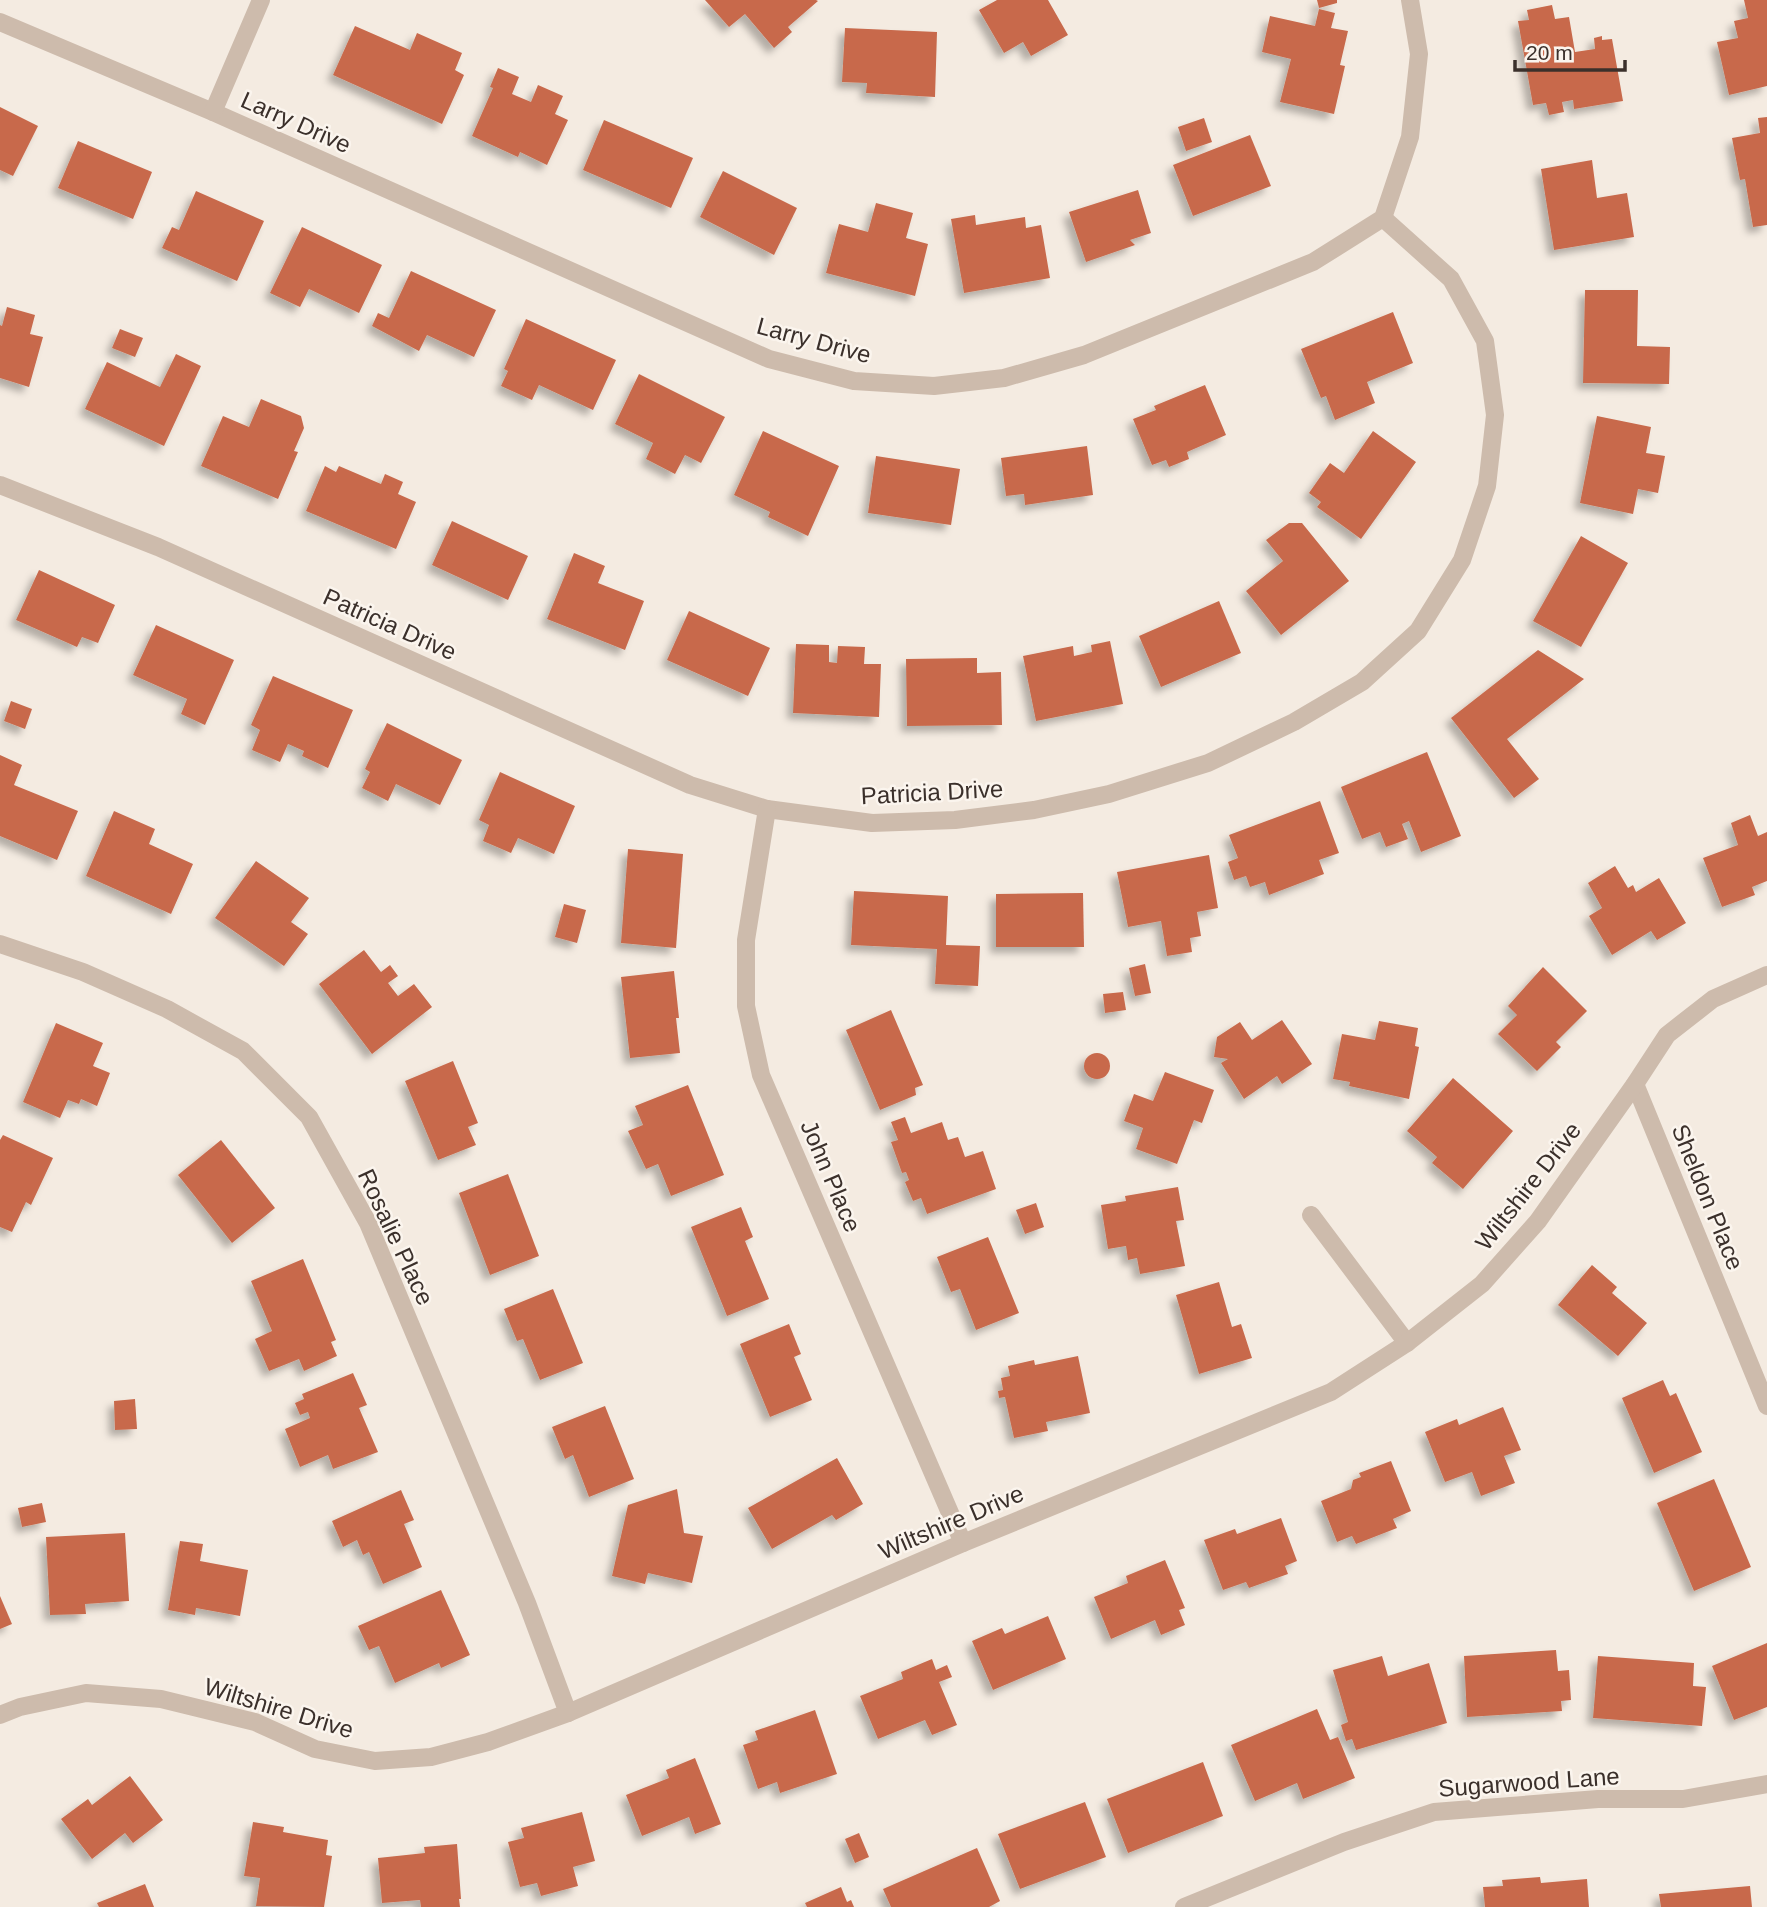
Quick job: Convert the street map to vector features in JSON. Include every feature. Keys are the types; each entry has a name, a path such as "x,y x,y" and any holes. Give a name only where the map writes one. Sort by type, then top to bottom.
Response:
{"street":[{"path":"213,112 261,0"},
{"path":"1383,218 1410,136 1419,54 1410,0"},
{"name":"Larry Drive","path":"0,22 213,112 769,359 855,380 934,386 981,381 1004,378 1084,355 1313,262 1383,218"},
{"name":"Patricia Drive","path":"0,485 158,547 690,785 767,809 872,822 955,820 1034,810 1109,794 1208,763 1294,722 1362,682 1418,631 1462,560 1487,486 1495,415 1485,341 1451,279 1383,218"},
{"name":"John Place","path":"767,809 746,940 746,1006 761,1075 963,1542"},
{"name":"Rosalie Place","path":"0,944 83,972 131,993 167,1009 243,1051 309,1116 368,1223 527,1603 568,1713"},
{"name":"Wiltshire Drive","path":"0,1715 20,1707 86,1693 161,1699 254,1723 315,1749 375,1761 431,1757 488,1742 568,1713 963,1542 1331,1392 1407,1343 1482,1283 1538,1221 1667,1035 1713,999 1767,975"},
{"name":"Sheldon Place","path":"1635,1084 1767,1406"},
{"path":"1311,1216 1407,1343"},
{"name":"Sugarwood Lane","path":"1184,1907 1344,1842 1434,1812 1598,1799 1683,1799 1767,1784"}],"building":[{"path":"705,0 818,1 788,27 792,32 774,48 745,14 729,27"},
{"path":"997,0 1048,0 1068,35 1031,56 1023,42 1004,53 979,10"},
{"path":"1317,0 1337,0 1337,3 1319,8"},
{"path":"1744,0 1767,0 1767,86 1729,95 1717,42 1738,38 1734,21 1748,18"},
{"path":"1552,5 1555,19 1569,17 1575,52 1595,49 1594,38 1602,36 1602,40 1612,39 1623,101 1574,109 1573,100 1562,102 1564,112 1549,115 1546,103 1533,105 1518,21 1529,20 1527,10"},
{"path":"1319,9 1335,13 1331,28 1348,31 1340,65 1345,66 1334,114 1280,102 1291,59 1262,52 1270,16 1315,26"},
{"path":"355,26 410,50 417,33 462,53 455,70 464,75 442,124 333,75"},
{"path":"845,28 937,32 935,97 866,93 867,83 842,82"},
{"path":"498,68 519,77 512,94 531,102 538,85 563,96 555,114 568,120 547,165 520,152 518,157 472,136 493,88 490,87"},
{"path":"0,107 38,126 13,176 0,170"},
{"path":"1767,117 1767,225 1753,227 1745,179 1740,180 1732,138 1760,133 1758,118"},
{"path":"1204,118 1212,142 1186,151 1178,127"},
{"path":"604,120 693,158 671,208 583,170"},
{"path":"1250,135 1271,186 1193,216 1173,165"},
{"path":"78,141 152,172 133,219 58,188"},
{"path":"1592,160 1597,198 1627,193 1634,237 1554,250 1541,169"},
{"path":"723,171 797,208 774,255 700,217"},
{"path":"1138,190 1151,233 1130,240 1135,245 1086,262 1069,212"},
{"path":"196,191 264,221 237,281 162,248 172,227 179,230"},
{"path":"876,203 913,213 906,238 928,244 915,296 826,273 839,224 868,232"},
{"path":"975,215 976,225 1025,217 1026,228 1041,225 1050,278 964,293 951,219"},
{"path":"302,227 382,265 359,313 309,289 300,307 270,293"},
{"path":"411,271 496,310 474,357 427,335 419,351 372,326 378,313 389,318"},
{"path":"1585,290 1638,290 1637,346 1670,347 1669,384 1583,383"},
{"path":"7,307 35,315 30,334 43,337 29,387 0,378 0,325 2,326"},
{"path":"1393,312 1413,363 1367,382 1375,403 1335,420 1326,396 1321,398 1301,349"},
{"path":"526,319 616,360 593,410 539,385 532,400 501,386 508,371 504,369"},
{"path":"120,329 143,338 135,357 112,348"},
{"path":"176,354 201,366 164,446 85,409 107,362 160,387"},
{"path":"639,374 725,417 701,463 685,455 675,474 646,459 653,443 615,424"},
{"path":"1205,385 1226,435 1187,452 1189,459 1169,467 1166,460 1152,465 1133,419 1156,410 1154,406"},
{"path":"261,399 301,416 304,428 294,451 298,452 278,499 201,466 223,416 249,427"},
{"path":"1597,416 1651,427 1646,453 1665,456 1658,493 1638,489 1633,514 1580,503"},
{"path":"763,431 839,466 808,536 768,517 770,512 734,495"},
{"path":"1373,431 1416,462 1361,539 1317,507 1321,502 1309,493 1330,463 1344,473"},
{"path":"1087,446 1093,495 1025,505 1024,494 1006,496 1001,458"},
{"path":"876,456 960,469 951,525 868,513"},
{"path":"325,466 336,472 339,466 381,484 385,474 403,482 398,494 416,502 396,549 306,511"},
{"path":"452,521 528,556 508,600 432,565"},
{"path":"1289,523 1302,523 1349,581 1281,635 1246,591 1283,561 1266,540"},
{"path":"1581,536 1628,563 1581,647 1533,621"},
{"path":"574,553 605,566 598,583 644,601 625,650 547,619"},
{"path":"39,570 115,605 98,643 82,637 77,647 16,620"},
{"path":"1219,601 1241,653 1161,687 1139,636"},
{"path":"689,611 770,648 748,696 667,660"},
{"path":"156,625 234,660 205,725 181,714 187,699 133,675"},
{"path":"1110,641 1123,704 1036,721 1023,656 1073,646 1074,656 1092,652 1091,645"},
{"path":"796,644 829,645 829,662 837,663 838,646 865,647 864,664 881,664 879,717 793,713"},
{"path":"1538,650 1584,679 1507,739 1539,779 1514,798 1451,718"},
{"path":"977,658 977,673 1001,672 1002,725 907,726 906,659"},
{"path":"273,676 353,710 328,768 302,756 304,751 288,744 280,762 252,750 260,730 251,725"},
{"path":"11,701 32,709 25,729 4,721"},
{"path":"387,723 462,760 440,805 396,784 388,801 362,788 370,772 365,769"},
{"path":"1427,752 1461,836 1421,852 1409,821 1402,824 1408,839 1386,847 1380,832 1362,839 1341,787"},
{"path":"0,755 22,765 14,785 78,811 57,860 0,836"},
{"path":"500,772 575,806 554,854 518,838 511,853 483,841 489,825 479,820"},
{"path":"1320,801 1339,853 1319,860 1324,874 1269,895 1265,882 1250,887 1246,876 1234,880 1228,862 1238,858 1229,835"},
{"path":"114,811 155,829 149,844 193,864 171,914 86,876"},
{"path":"1750,815 1758,836 1767,832 1767,881 1752,887 1755,895 1722,907 1703,858 1738,845 1731,823"},
{"path":"628,849 683,854 676,948 621,943"},
{"path":"1209,855 1218,908 1197,912 1201,936 1190,938 1192,952 1167,956 1161,921 1128,927 1117,872"},
{"path":"256,861 309,898 291,922 308,934 284,966 215,918"},
{"path":"1615,866 1628,888 1633,885 1636,892 1659,878 1686,923 1657,940 1651,931 1612,955 1589,916 1602,908 1588,883"},
{"path":"854,891 948,896 946,945 980,946 978,986 935,984 937,949 851,945"},
{"path":"1083,893 1084,947 996,947 996,894"},
{"path":"564,904 586,910 577,943 555,937"},
{"path":"364,950 381,972 390,965 398,976 388,983 398,996 414,984 432,1007 372,1054 319,984"},
{"path":"1145,964 1151,993 1135,996 1129,968"},
{"path":"1543,967 1587,1011 1556,1042 1561,1047 1537,1071 1498,1034 1517,1015 1508,1006"},
{"path":"674,971 680,1053 630,1058 621,977"},
{"path":"1123,992 1126,1010 1105,1013 1103,994"},
{"path":"891,1010 923,1085 915,1088 916,1095 880,1110 846,1030"},
{"path":"1282,1020 1312,1064 1282,1084 1277,1076 1244,1099 1221,1063 1228,1059 1214,1057 1217,1037 1240,1022 1252,1040"},
{"path":"1379,1021 1418,1028 1415,1046 1419,1047 1409,1099 1349,1086 1350,1082 1333,1079 1342,1034 1375,1040"},
{"path":"56,1023 103,1043 93,1066 110,1073 97,1106 81,1099 79,1104 68,1100 60,1118 23,1102"},
{"path":"1097,1053 1106,1057 1110,1066 1106,1075 1097,1079 1088,1075 1084,1066 1088,1057"},
{"path":"453,1061 478,1123 468,1127 476,1145 438,1160 405,1081"},
{"path":"1165,1072 1214,1090 1202,1123 1194,1120 1177,1164 1136,1149 1143,1128 1124,1121 1134,1094 1153,1101"},
{"path":"1453,1078 1513,1131 1463,1189 1432,1163 1437,1157 1407,1131"},
{"path":"688,1085 724,1175 671,1196 658,1164 646,1169 628,1131 643,1125 635,1106"},
{"path":"905,1117 911,1133 942,1122 948,1140 958,1137 965,1157 983,1151 996,1189 927,1214 921,1198 913,1201 905,1182 909,1180 906,1172 902,1173 891,1142 898,1140 891,1122"},
{"path":"3,1135 53,1158 31,1205 26,1202 12,1232 0,1227 0,1140"},
{"path":"221,1140 275,1208 232,1243 178,1175"},
{"path":"508,1174 539,1256 490,1275 459,1193"},
{"path":"1178,1187 1184,1220 1176,1221 1185,1266 1140,1274 1137,1258 1128,1260 1126,1246 1108,1249 1101,1205 1126,1201 1125,1196"},
{"path":"1036,1203 1044,1227 1025,1234 1016,1210"},
{"path":"741,1207 753,1237 745,1241 769,1299 727,1316 691,1227"},
{"path":"988,1237 1019,1313 976,1330 960,1289 951,1292 937,1257"},
{"path":"303,1259 336,1340 331,1342 337,1356 304,1371 299,1359 269,1371 255,1339 272,1331 251,1281"},
{"path":"1592,1265 1617,1287 1612,1293 1647,1323 1618,1356 1558,1305"},
{"path":"1219,1282 1232,1327 1241,1324 1252,1358 1199,1374 1176,1295"},
{"path":"553,1289 583,1363 540,1380 523,1339 517,1341 504,1309"},
{"path":"789,1324 801,1354 794,1357 812,1400 770,1417 740,1344"},
{"path":"1078,1356 1090,1413 1046,1422 1048,1431 1014,1438 1005,1397 999,1398 998,1391 1003,1390 1001,1378 1010,1376 1008,1366 1034,1360 1035,1365"},
{"path":"353,1373 367,1405 359,1408 378,1452 333,1469 328,1455 300,1467 285,1429 310,1418 308,1412 300,1415 295,1403 304,1399 302,1394"},
{"path":"1663,1380 1670,1396 1676,1393 1702,1452 1654,1473 1622,1398"},
{"path":"135,1399 137,1429 115,1430 114,1401"},
{"path":"605,1406 634,1479 589,1497 573,1455 565,1459 552,1427"},
{"path":"1503,1407 1521,1450 1504,1456 1515,1483 1481,1496 1472,1472 1445,1482 1425,1432 1457,1419 1459,1425"},
{"path":"837,1458 863,1504 836,1520 832,1515 772,1549 748,1508"},
{"path":"1391,1461 1411,1511 1393,1519 1397,1528 1356,1544 1352,1536 1337,1542 1321,1501 1351,1489 1353,1480 1361,1477 1359,1473"},
{"path":"1714,1479 1751,1567 1694,1591 1657,1503"},
{"path":"677,1489 684,1533 703,1536 692,1583 648,1573 645,1584 612,1576 628,1505"},
{"path":"401,1490 414,1520 404,1524 422,1567 383,1584 369,1552 363,1555 357,1540 343,1547 332,1521"},
{"path":"42,1503 46,1522 22,1527 18,1508"},
{"path":"1281,1518 1297,1561 1285,1566 1288,1574 1249,1588 1246,1582 1223,1590 1204,1540 1235,1529 1237,1534"},
{"path":"125,1533 129,1601 85,1604 86,1614 50,1615 46,1537"},
{"path":"180,1541 203,1544 200,1561 248,1570 240,1616 196,1608 195,1615 168,1610"},
{"path":"1165,1560 1185,1608 1179,1610 1185,1625 1161,1635 1155,1620 1111,1639 1094,1597 1128,1583 1126,1576"},
{"path":"441,1590 470,1655 441,1668 439,1663 395,1683 379,1646 369,1650 358,1626"},
{"path":"0,1596 12,1624 0,1629"},
{"path":"1048,1616 1066,1659 993,1690 972,1641 1002,1628 1005,1634"},
{"path":"1767,1643 1767,1707 1734,1720 1712,1666"},
{"path":"1556,1650 1558,1671 1569,1670 1571,1700 1561,1701 1562,1711 1467,1717 1464,1656"},
{"path":"1382,1656 1388,1676 1429,1663 1447,1723 1356,1750 1352,1739 1346,1741 1341,1725 1348,1722 1333,1670"},
{"path":"1598,1656 1694,1663 1693,1686 1706,1687 1702,1726 1593,1718"},
{"path":"932,1659 936,1670 947,1665 952,1677 939,1682 957,1725 932,1735 925,1720 878,1739 860,1696 903,1679 901,1672"},
{"path":"1317,1709 1330,1740 1338,1737 1355,1778 1303,1799 1297,1783 1255,1801 1231,1745"},
{"path":"815,1710 837,1774 780,1793 777,1782 758,1789 743,1745 758,1740 755,1731"},
{"path":"695,1758 721,1824 695,1834 689,1817 642,1836 626,1795 669,1778 666,1770"},
{"path":"1203,1762 1223,1816 1128,1853 1107,1799"},
{"path":"130,1776 163,1820 133,1843 125,1833 92,1859 61,1819 88,1799 92,1805"},
{"path":"1085,1802 1106,1857 1020,1889 998,1834"},
{"path":"582,1812 595,1861 573,1867 578,1886 541,1896 537,1883 520,1887 508,1842 524,1838 521,1828"},
{"path":"253,1822 284,1827 283,1832 328,1840 326,1855 332,1856 324,1907 256,1906 260,1878 244,1876"},
{"path":"859,1833 869,1857 855,1863 845,1839"},
{"path":"457,1844 460,1907 421,1907 420,1900 382,1903 378,1858 425,1853 424,1847"},
{"path":"977,1848 1000,1901 989,1907 891,1907 883,1889"},
{"path":"1540,1877 1541,1883 1587,1879 1589,1907 1485,1907 1483,1887 1503,1886 1502,1880"},
{"path":"145,1884 154,1907 99,1907 97,1903"},
{"path":"1750,1886 1752,1907 1661,1907 1659,1894"},
{"path":"841,1887 847,1902 851,1900 854,1907 807,1907 805,1903"}]}
